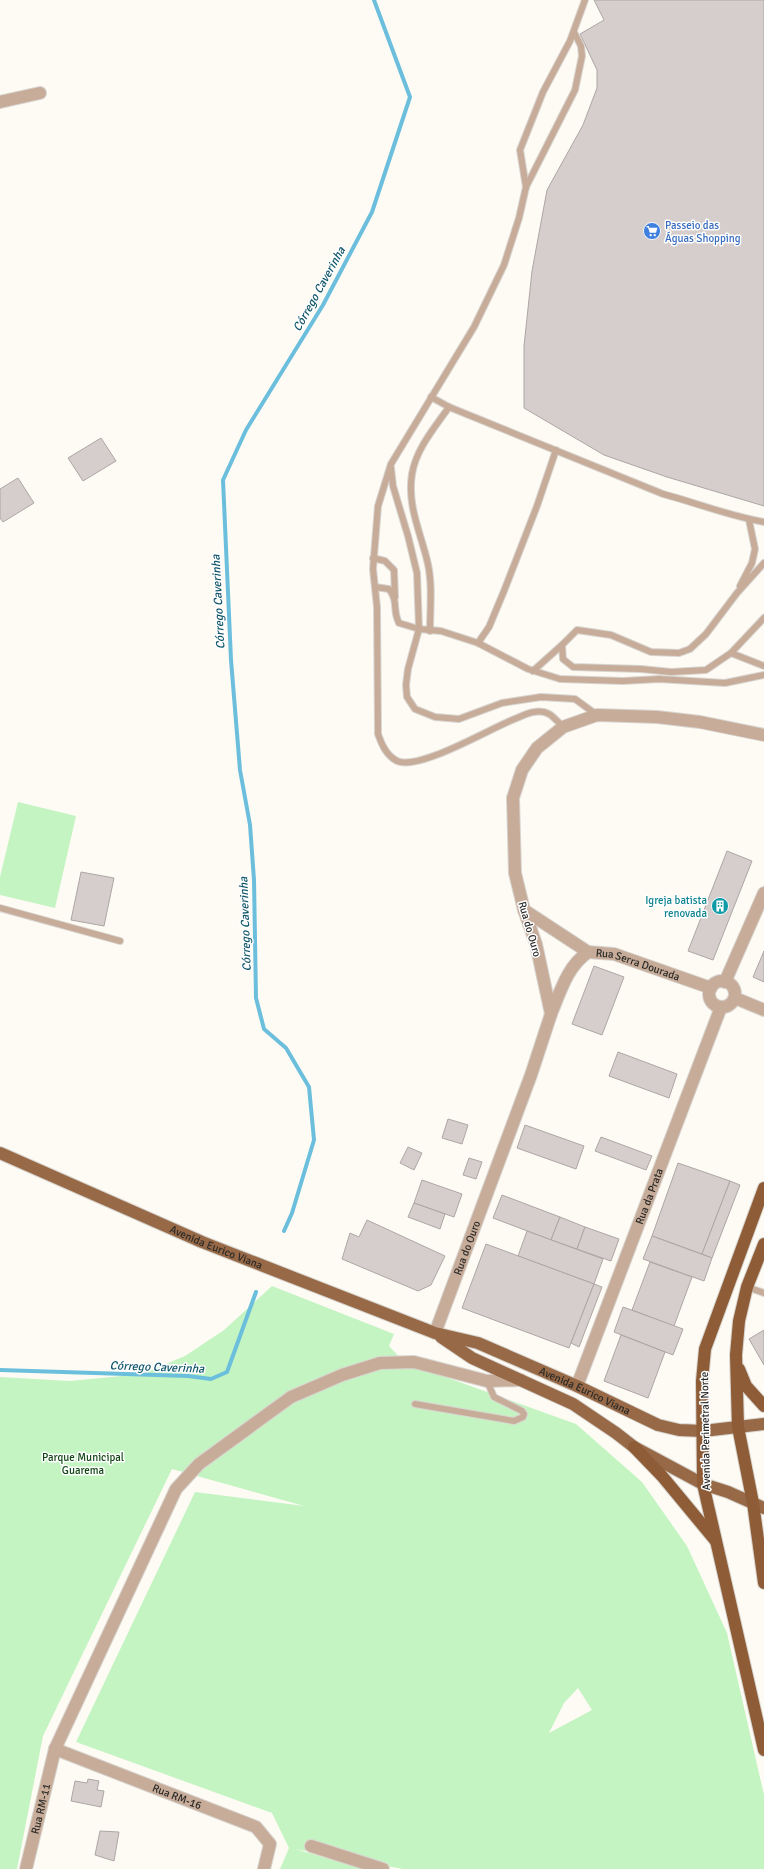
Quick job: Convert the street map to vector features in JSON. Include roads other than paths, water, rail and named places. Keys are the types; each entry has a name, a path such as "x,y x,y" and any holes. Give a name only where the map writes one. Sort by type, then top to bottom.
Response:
{"highway":[{"name":"Avenida Perimetral Norte","path":"764,1188 705,1349 702,1381 703,1484 764,1750"},
{"path":"764,1244 747,1287 739,1321 736,1361 738,1427 759,1505 764,1583"},
{"path":"736,1361 746,1386 764,1406"},
{"path":"634,1447 662,1476 716,1541"}],"main road":[{"name":"Avenida Eurico Viana","path":"0,1153 202,1242 287,1274 435,1334 478,1343 578,1386 658,1425 679,1430 703,1431 764,1424"},
{"name":"Avenida Eurico Viana","path":"435,1334 472,1358 573,1404 616,1432 634,1447 703,1484 759,1505"}],"street":[{"path":"0,102 40,93"},
{"name":"Rua do Ouro","path":"435,1334 531,1075 551,1014 536,944 524,910 515,873 513,798 522,770 537,748 563,727 597,715 657,717 700,722 764,735"},
{"path":"725,982 764,893"},
{"path":"524,910 588,952"},
{"name":"Rua Serra Dourada","path":"551,1014 567,975 577,960 588,952 614,954 711,988"},
{"path":"717,982 725,982 732,986 735,998 729,1005 721,1007 716,1006 711,1000 711,988 717,982"},
{"path":"735,998 764,1010"},
{"name":"Rua da Prata","path":"578,1386 721,1007"},
{"name":"Rua RM-11","path":"26,1869 55,1749 176,1489 199,1464 292,1397 342,1376 380,1364 414,1362 487,1381 522,1380"},
{"name":"Rua RM-16","path":"55,1749 256,1828 270,1844 264,1869"},
{"path":"311,1846 383,1869"}],"lane":[{"path":"526,187 520,150 543,92 574,32 585,0"},
{"path":"563,727 549,714 536,712 499,725 443,753 409,763 398,761 390,756 382,747 378,734 377,607 373,558 378,506 391,464 474,327 504,265 519,218 526,187 575,90 582,56 581,46 574,32"},
{"path":"431,397 449,407 663,494 749,520 764,522"},
{"path":"430,631 430,582 428,561 411,506 412,473 418,457 431,432 449,407"},
{"path":"478,643 489,627 504,591 537,506 556,450"},
{"path":"391,464 393,486 417,573 419,629 408,670 406,685 407,697 415,708 435,717 459,719 502,703 541,697 575,699 597,715"},
{"path":"737,593 752,563 755,549 749,520"},
{"path":"373,558 385,561 394,570 395,616 399,624 430,631 441,631 478,643 533,671 560,679 623,681 659,679 708,683 725,683 764,675"},
{"path":"533,671 577,630 586,630 611,635 652,652 679,653 690,649 706,634 737,593 764,563"},
{"path":"375,587 389,589 395,597"},
{"path":"562,645 563,659 573,667 592,669 641,669 671,672 706,670 731,652 764,618"},
{"path":"731,652 764,666"},
{"path":"706,670 708,683"},
{"path":"0,908 120,941"},
{"path":"747,1287 764,1293"},
{"path":"414,1404 514,1421 523,1417 522,1411 494,1397 487,1381"}],"waterway":[{"name":"Córrego Caverinha","path":"284,1231 292,1213 314,1140 309,1087 286,1048 264,1029 256,998 254,880 250,825 240,770 231,660 223,480 246,430 323,305 372,212 410,97 374,0"},
{"name":"Córrego Caverinha","path":"0,1370 188,1376 211,1379 227,1372 256,1292"}],"place":[{"name":"Passeio das Águas Shopping","path":"652,231"},
{"name":"Igreja batista renovada","path":"720,906"}],"park label":[{"name":"Parque Municipal Guarema","path":"83,1463"}]}
